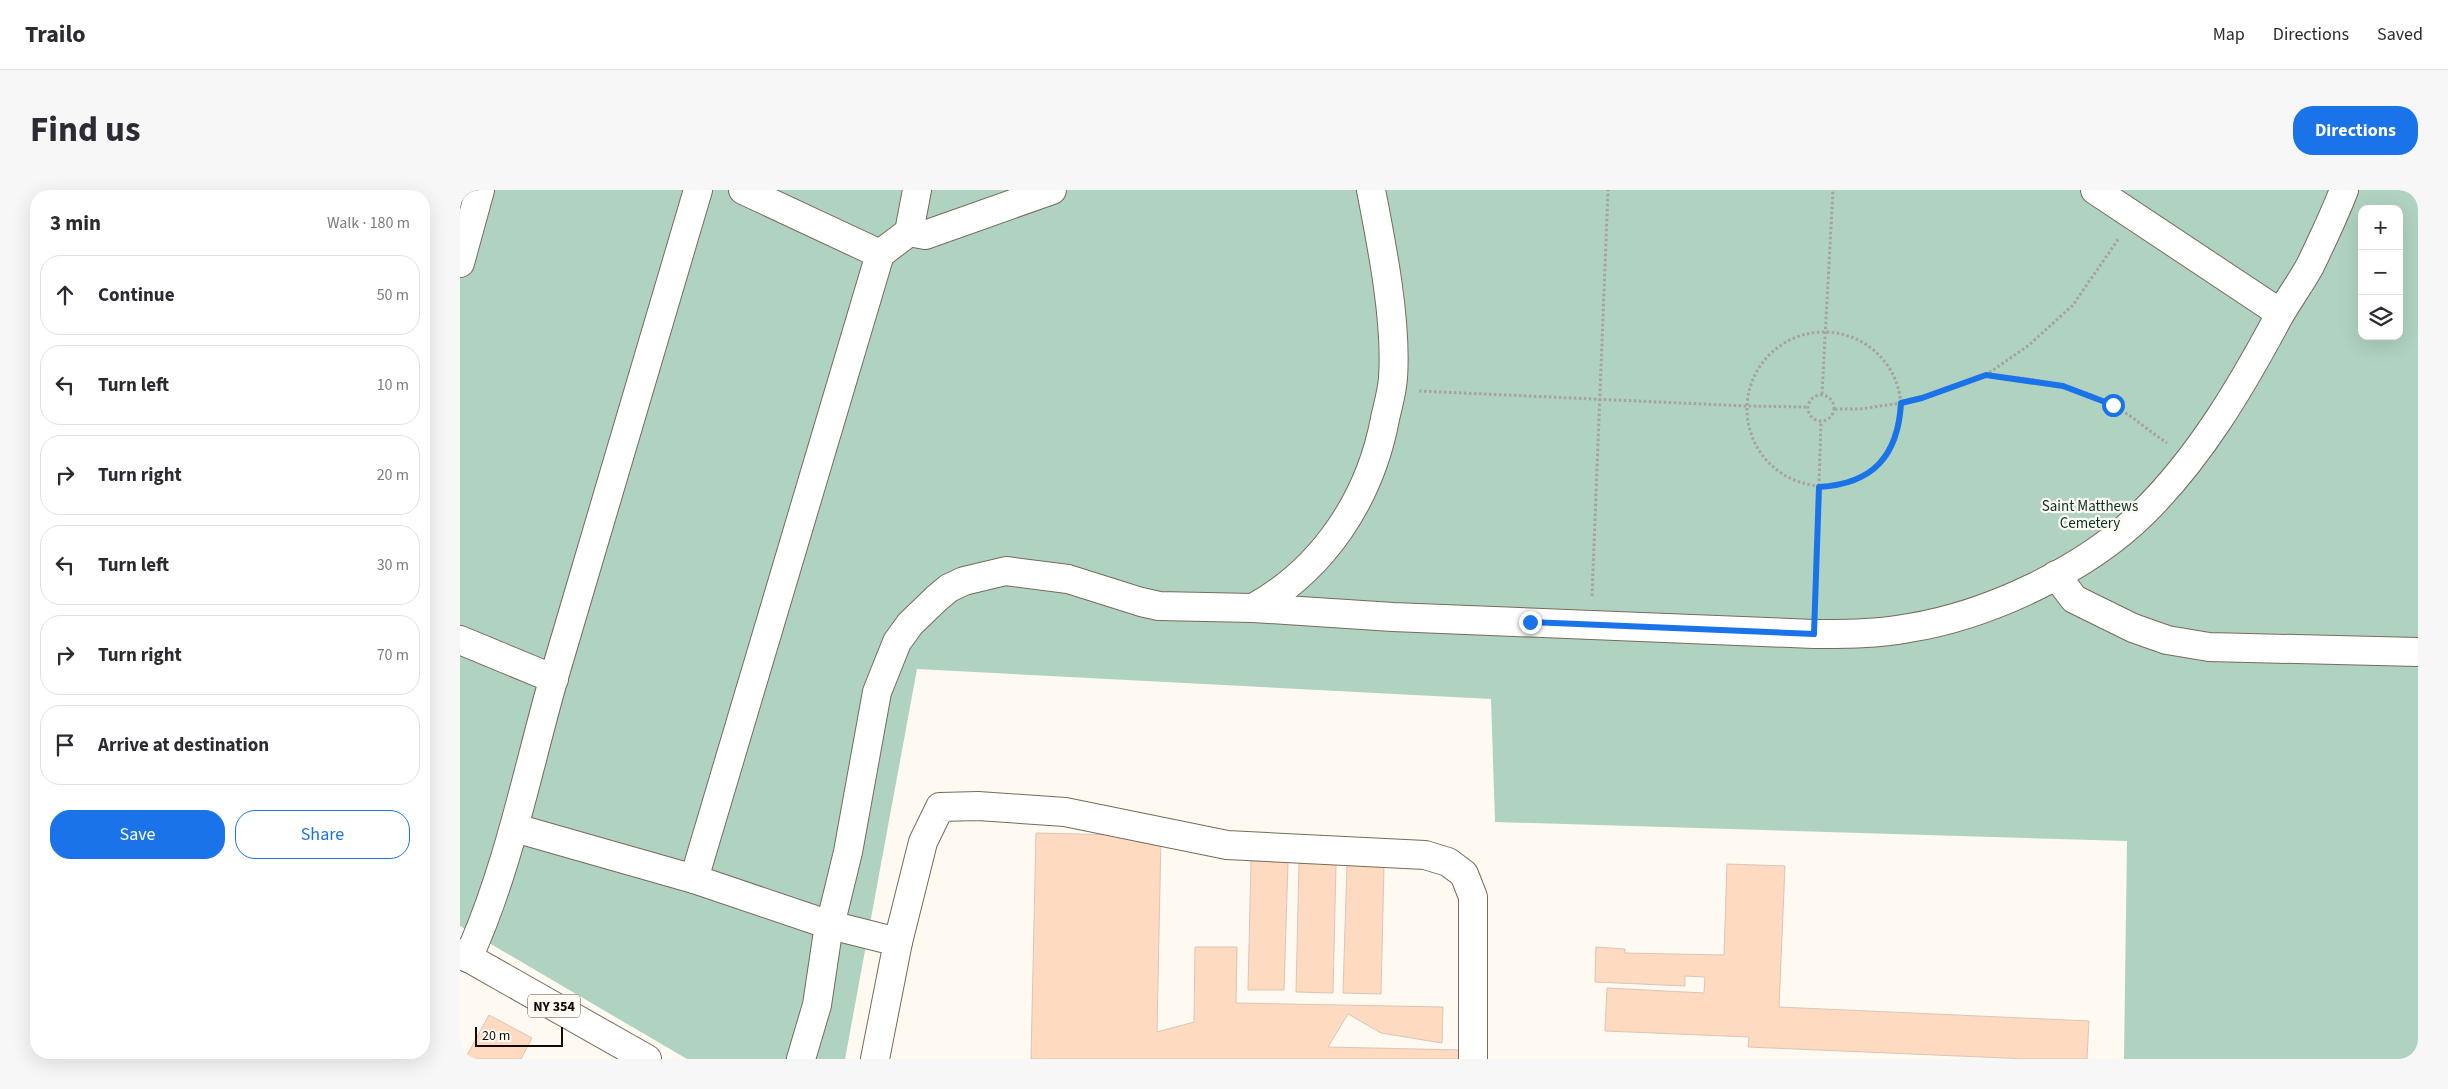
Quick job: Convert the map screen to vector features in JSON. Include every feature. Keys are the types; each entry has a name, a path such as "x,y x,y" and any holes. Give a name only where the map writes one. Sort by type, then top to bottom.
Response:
{"main road":[{"path":"460,264 480,190"},
{"path":"464,956 486,918 515,828 554,679 698,190"},
{"path":"743,190 880,254"},
{"path":"694,880 880,254 909,232 917,190"},
{"path":"909,232 925,234 1052,190"},
{"path":"1253,608 1277,593 1315,561 1347,518 1361,494 1377,454 1391,390 1393,359 1391,322 1371,190"},
{"path":"2095,190 2132,217 2280,313"},
{"path":"801,1059 817,1005 830,925 848,852 877,692 896,642 922,610 949,588 964,581 1006,571 1068,579 1140,602 1159,606 1253,608 1333,614 1814,634 1872,633 1949,619 1996,603 2056,576 2087,556 2142,514 2206,438 2254,362 2280,313 2309,267 2344,190"},
{"path":"2056,576 2074,599 2133,628 2167,640 2209,647 2418,652"},
{"path":"460,640 554,679"},
{"path":"875,1059 898,942 923,842 940,807 978,806 1065,812 1227,845 1424,855 1448,862 1464,874 1474,897 1473,1059"},
{"path":"515,828 694,880 830,925 898,942"},
{"name":"NY 354","path":"464,956 648,1059"}],"path":[{"path":"1592,625 1608,190"},
{"path":"1822,394 1833,190"},
{"path":"1835,409 1860,409 1901,403 1922,398 1986,375 2029,345 2073,305 2108,256 2132,217"},
{"path":"1826,332 1854,338 1875,351 1891,370 1901,403 1900,425 1892,445 1883,459 1855,480 1837,486 1819,487 1801,483 1780,474 1766,462 1756,447 1748,427 1746,406 1751,382 1758,366 1771,352 1796,337 1826,332"},
{"path":"1986,375 2038,381 2086,393 2113,405 2188,461"},
{"path":"1391,390 1746,406 1808,407"},
{"path":"1822,394 1831,399 1835,409 1830,419 1821,422 1813,419 1808,407 1812,398 1822,394"},
{"path":"1814,634 1821,422"}],"green space":[{"name":"Saint Matthews Cemetery","path":"460,190 2418,190 2418,1059 2124,1059 2127,841 1495,822 1491,699 917,669 845,1059 687,1059 460,926"}],"building":[{"path":"1036,833 1161,836 1157,1032 1194,1022 1195,947 1237,947 1236,1003 1443,1007 1442,1043 1381,1033 1348,1014 1328,1047 1461,1050 1461,1059 1031,1059"},
{"path":"1251,861 1288,862 1284,990 1248,990"},
{"path":"1299,863 1336,864 1333,993 1296,992"},
{"path":"1347,864 1384,865 1381,994 1343,993"},
{"path":"1727,864 1785,866 1779,1007 2089,1021 2087,1059 2028,1059 1748,1047 1749,1037 1605,1031 1607,988 1704,993 1705,977 1685,976 1685,986 1595,982 1596,947 1625,949 1625,953 1724,955"},
{"path":"489,1015 532,1038 521,1059 465,1059"}],"route":[{"path":"1530,622 1814,634 1819,487 1837,486 1855,480 1883,459 1892,445 1900,425 1901,403 1922,398 1986,375 2063,386 2086,393 2113,405"}]}
